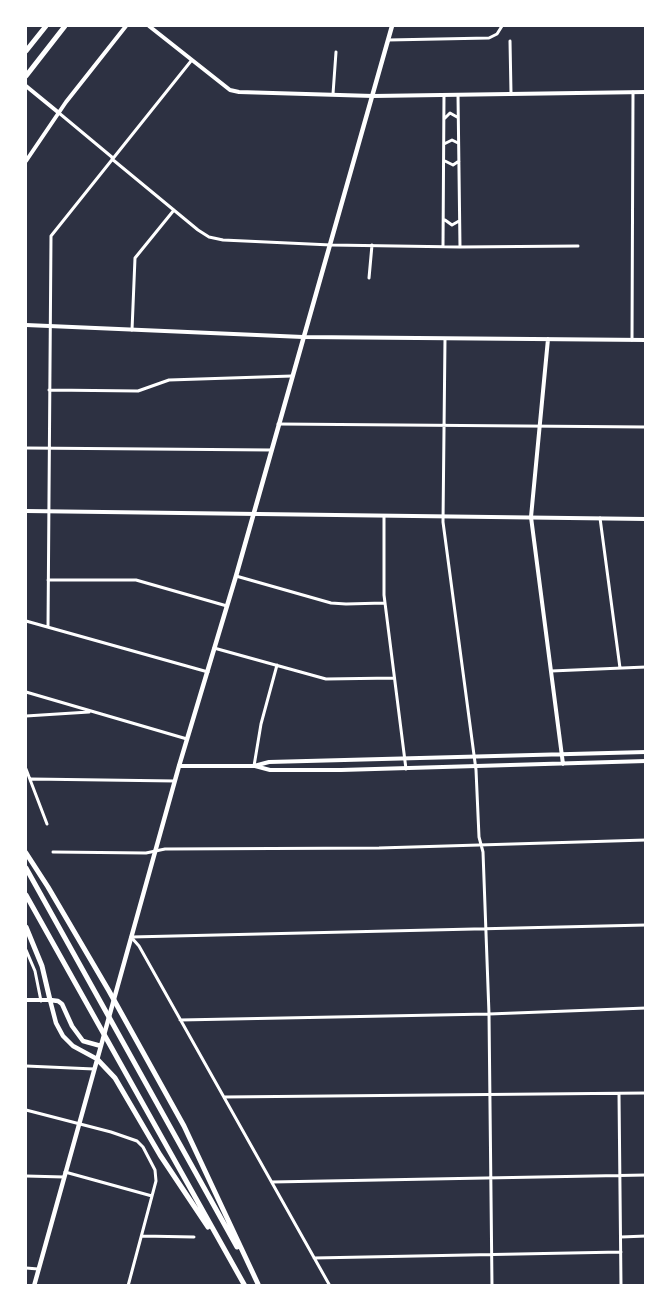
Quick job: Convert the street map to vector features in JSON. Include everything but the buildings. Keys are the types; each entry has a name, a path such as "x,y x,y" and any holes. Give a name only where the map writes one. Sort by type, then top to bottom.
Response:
{"highway":[{"path":"26,51 46,26"},
{"path":"26,76 65,26"},
{"path":"26,853 48,887 186,1129 259,1285"},
{"path":"26,868 259,1285"},
{"path":"26,895 245,1286"},
{"path":"26,927 42,966 50,1000"},
{"path":"97,1059 116,1078 157,1150 231,1261"}],"main road":[{"path":"34,1286 179,766 236,576 392,26"},
{"path":"97,1059 73,1046 63,1036 56,1023 50,1000 62,1004 72,1026 83,1041 100,1046"}],"street":[{"path":"26,161 58,113 126,26"},
{"path":"148,26 234,92 374,96 645,92"},
{"path":"388,40 489,38 497,34 502,26"},
{"path":"510,41 511,94"},
{"path":"333,94 336,52"},
{"path":"48,627 51,236 191,61"},
{"path":"26,86 209,237 223,240 331,245 578,246"},
{"path":"632,340 633,92"},
{"path":"458,94 460,247"},
{"path":"443,246 444,95"},
{"path":"444,119 450,113 459,119"},
{"path":"444,144 452,140 459,145"},
{"path":"444,159 453,165 459,161"},
{"path":"132,330 135,258 174,210"},
{"path":"443,219 452,225 460,221"},
{"path":"369,278 372,245"},
{"path":"26,326 303,337 645,340"},
{"path":"445,339 443,517 476,767 479,837 482,845 489,1014 492,1286"},
{"path":"548,339 531,517 563,764"},
{"path":"49,390 138,391 169,380 291,376"},
{"path":"278,424 645,427"},
{"path":"26,448 271,450"},
{"path":"26,511 253,512 645,519"},
{"path":"384,516 384,603 406,769"},
{"path":"600,518 620,668"},
{"path":"236,576 331,603 384,603"},
{"path":"48,580 141,581 227,606"},
{"path":"26,621 208,672"},
{"path":"214,648 326,679 394,678"},
{"path":"254,766 261,724 278,665"},
{"path":"551,671 645,667"},
{"path":"26,692 187,739"},
{"path":"26,716 85,714 91,711"},
{"path":"254,766 269,762 645,752"},
{"path":"179,766 254,766 270,770 406,769 645,761"},
{"path":"26,769 47,824"},
{"path":"31,779 175,781"},
{"path":"53,852 146,853 165,849 379,848 645,840"},
{"path":"131,937 645,925"},
{"path":"131,937 139,946 330,1286"},
{"path":"26,950 35,971 41,1001"},
{"path":"26,1000 50,1000"},
{"path":"180,1020 489,1014 645,1008"},
{"path":"26,1066 94,1069"},
{"path":"224,1097 645,1093"},
{"path":"618,1094 621,1286"},
{"path":"26,1110 141,1143 155,1170 156,1181 128,1286"},
{"path":"26,1176 64,1174 152,1196"},
{"path":"272,1182 645,1175"},
{"path":"142,1236 194,1237"},
{"path":"621,1237 645,1236"},
{"path":"315,1258 621,1252"},
{"path":"26,1268 39,1269"}]}
